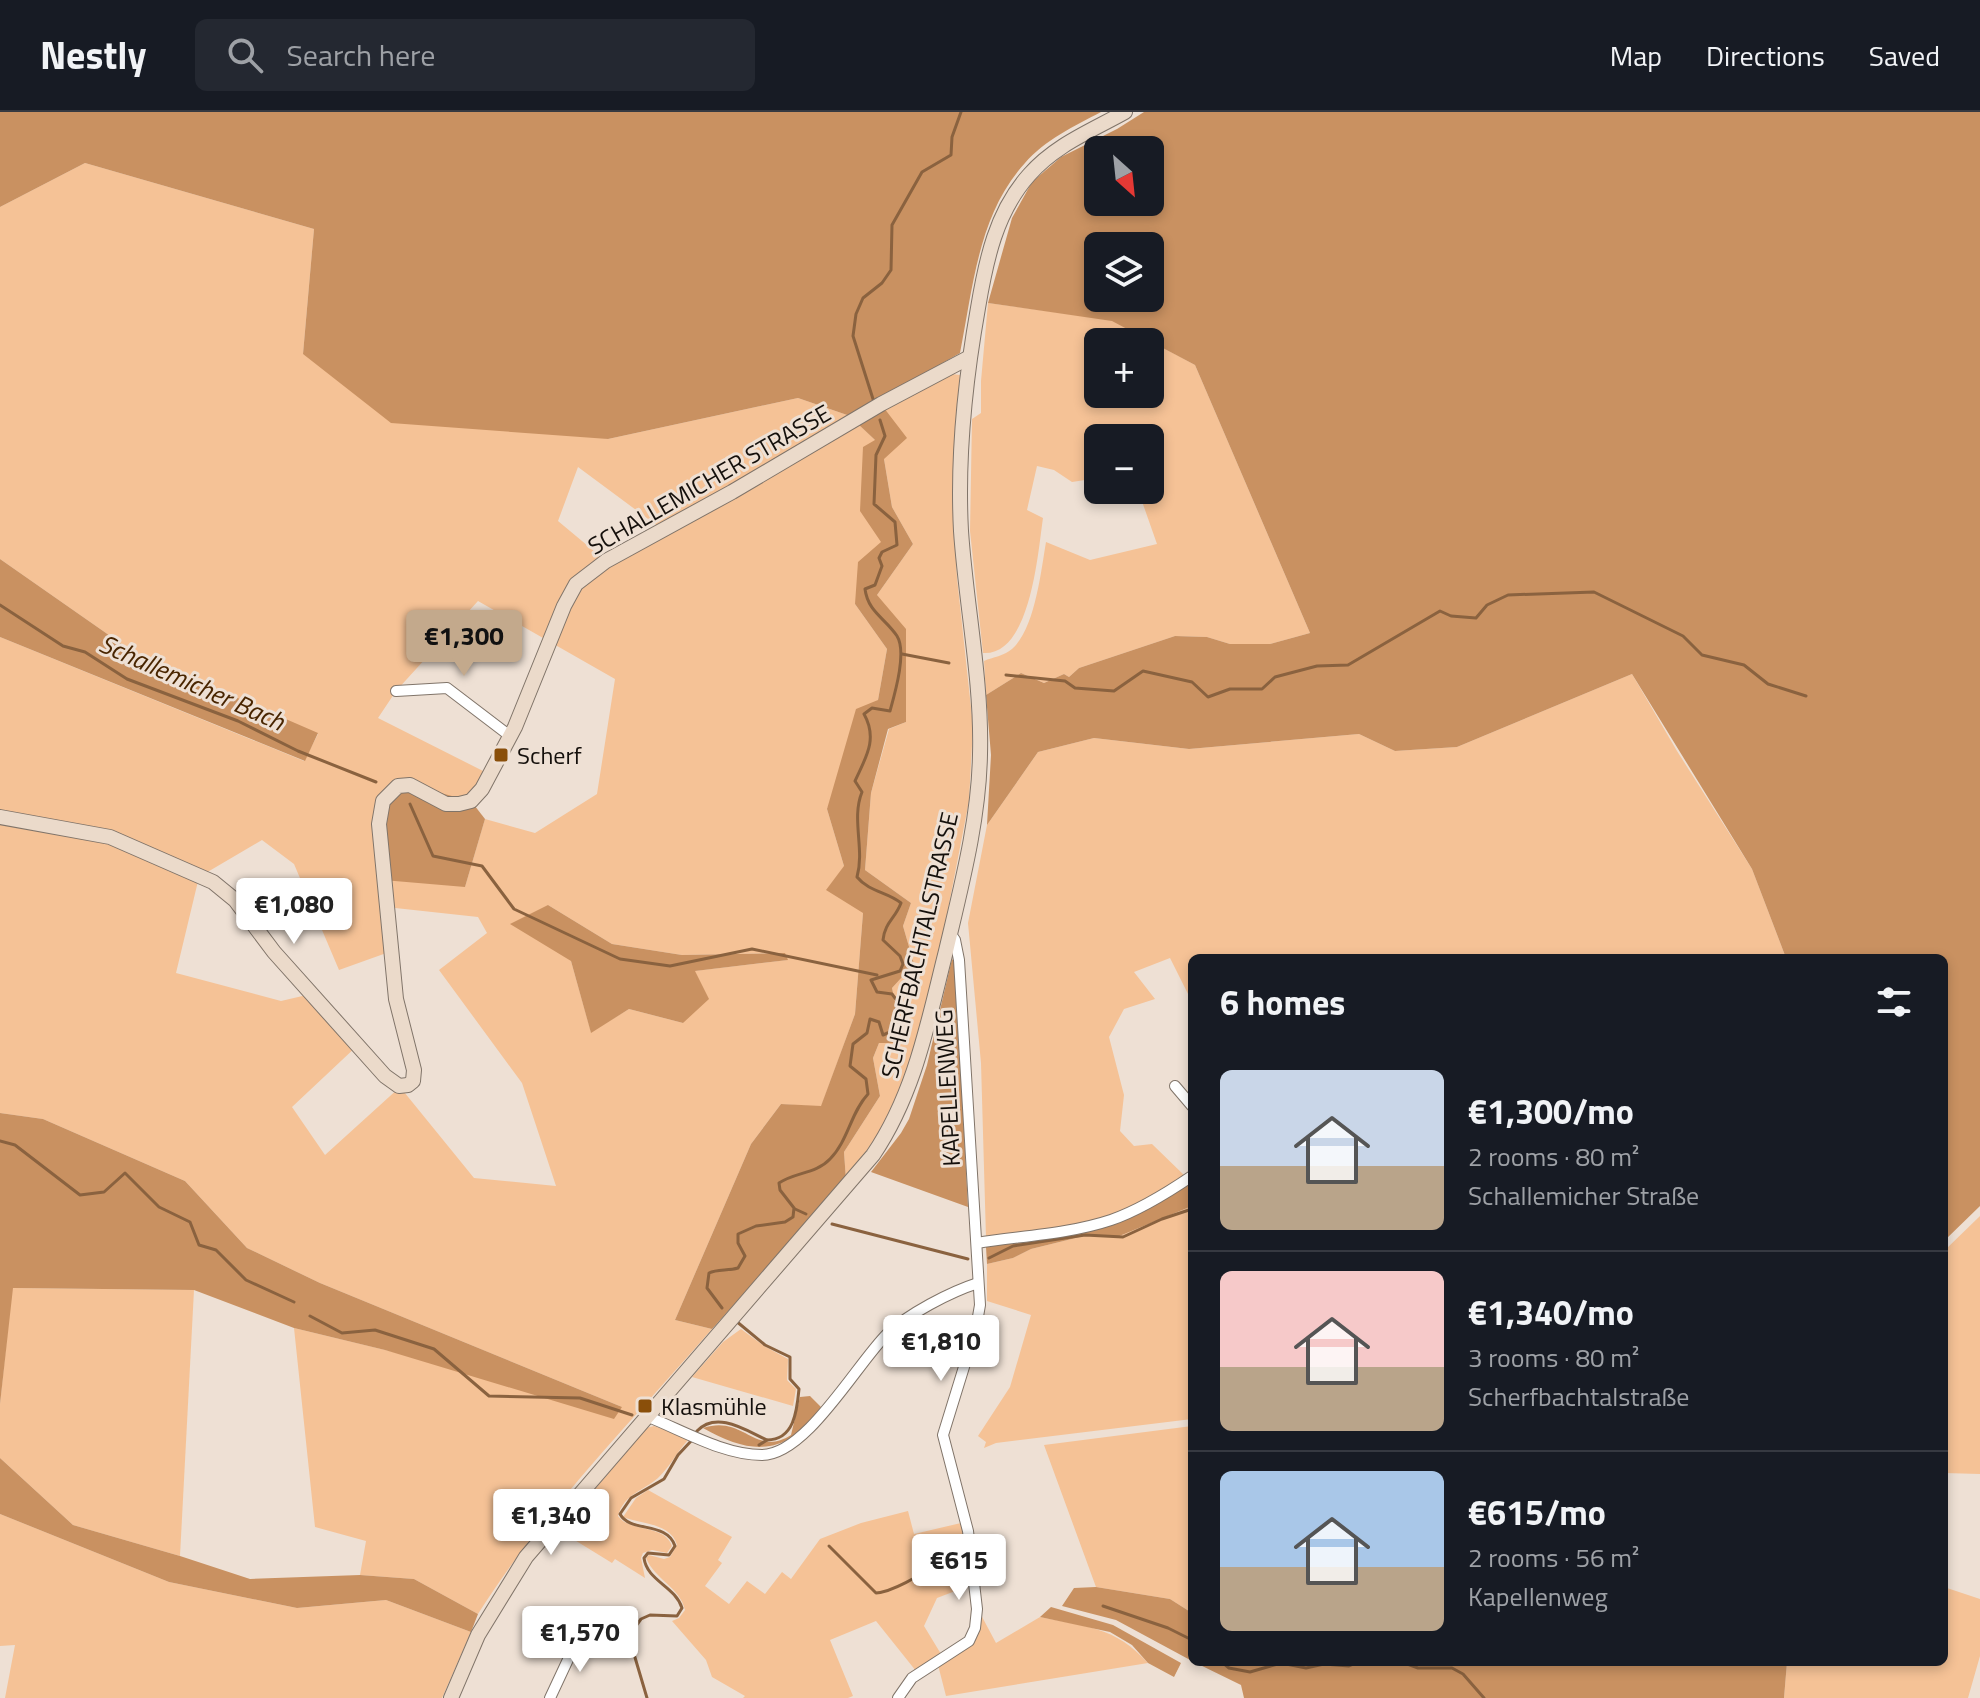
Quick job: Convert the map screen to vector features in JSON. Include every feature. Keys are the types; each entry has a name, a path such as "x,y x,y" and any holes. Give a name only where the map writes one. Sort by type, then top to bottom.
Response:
{"main road":[{"name":"SCHERFBACHTALSTRASSE","path":"451,1698 478,1635 526,1557 873,1155 887,1134 912,1081 950,933 970,835 980,755 960,513 968,358 985,267 1006,205 1030,173 1057,149 1125,112"},
{"name":"SCHALLEMICHER STRASSE","path":"0,817 110,837 220,887 235,900 274,952 385,1076 404,1086 413,1081 414,1070 396,999 380,811 389,793 398,786 410,785 446,804 471,801 491,775 510,736 576,584 606,561 768,472 881,404 968,358"}],"street":[{"path":"396,691 447,688 510,736"},
{"name":"KAPELLENWEG","path":"898,1698 912,1678 969,1641 975,1628 977,1609 968,1531 943,1435 976,1328 980,1305 959,960 955,940 950,933"},
{"path":"1175,1086 1188,1101"},
{"path":"977,1243 1111,1220 1149,1203 1188,1179"},
{"path":"646,1416 739,1453 763,1455 784,1450 809,1431 864,1359 890,1331 946,1297 978,1283"},
{"path":"550,1698 579,1636"}],"shaded area":[{"path":"0,112 1101,112 1042,147 1009,183 987,228 960,353 850,416 798,398 608,439 391,423 303,354 314,229 85,163 0,207"},
{"path":"1144,112 1980,112 1980,1206 1948,1237 1948,954 1784,954 1752,869 1632,674 1457,747 1395,751 1359,734 1189,749 1094,738 1038,752 987,825 991,755 986,695 1021,673 1044,683 1064,674 1069,677 1079,668 1175,636 1207,637 1230,644 1270,644 1310,633 1195,365 1164,349 1164,328 1125,328 1112,321 988,303 1012,218 1032,182 1061,157 1084,146 1084,216 1164,216 1164,136 1103,136"},
{"path":"85,163 314,229 303,354 608,439 798,398 850,416 875,440 882,542 855,604 887,649 878,700 827,809 844,866 863,913 855,1014 821,1107 781,1104 751,1144 675,1320 712,1329 560,1503 503,1576 478,1614 414,1579 360,1575 366,1541 315,1527 294,1328 622,1407 320,1283 247,1248 185,1181 43,1119 0,1113 0,637 304,761 318,734 136,654 0,559 0,207","holes":["578,467 663,530 606,561 558,521","478,601 615,679 597,794 535,833 485,819 465,887 471,801 491,775 378,718 396,691","262,840 294,864 339,970 392,951 386,907 478,917 487,933 439,970 522,1083 556,1186 474,1178 400,1087 325,1155 292,1107 358,1045 311,994 281,1001 176,973 199,877","548,905 612,944 682,955 784,953 787,960 694,971 683,1023 629,1009 591,1032 571,961"]},
{"path":"988,303 1112,320 1127,328 1084,328 1084,408 1164,408 1164,348 1195,365 1310,633 1270,644 1230,644 1207,637 1175,636 1079,668 1069,677 1064,674 1044,683 1021,673 986,695 984,661 1002,655 1020,640 1036,599 1046,542 1090,560 1157,544 1143,504 1164,504 1164,424 1084,424 1084,480 1072,482 1054,470 1037,466 1027,510 1043,518 1029,599 1012,638 999,649 983,653 970,531 972,419 981,413"},
{"path":"952,374 960,375 953,503 957,578 973,726 969,801 943,935 907,1079 894,1112 846,1180 844,1152 880,1096 873,1058 879,1043 904,1043 892,988 914,964 903,926 911,903 865,870 871,793 889,729 906,722 877,595 913,544 892,507 884,459 884,408"},
{"path":"884,408 907,438 884,459 892,507 913,544 877,595 906,629 906,722 888,729 871,793 865,870 911,903 903,926 914,964 892,988 904,1043 879,1043 873,1058 880,1096 844,1152 846,1180 712,1329 675,1320 751,1144 781,1104 821,1106 855,1014 863,913 826,890 844,866 827,809 856,709 878,700 887,649 855,604 858,562 881,542 860,511 863,447 875,440 857,423"},
{"path":"0,559 136,654 318,733 305,761 0,637"},
{"path":"1632,674 1752,869 1784,954 1188,954 1188,994 1170,958 1134,972 1155,999 1124,1009 1109,1037 1124,1095 1120,1131 1134,1146 1152,1144 1186,1177 1147,1200 1110,1216 1085,1223 986,1238 981,1063 968,923 987,825 1038,752 1094,738 1189,749 1359,734 1395,751 1457,747"},
{"path":"410,785 471,801 485,819 465,887 383,880 380,811"},
{"path":"548,905 612,944 682,955 785,953 788,960 695,971 709,999 683,1023 629,1009 591,1033 571,961 510,924"},
{"path":"952,959 955,963 968,1207 871,1172 909,1119 927,1065"},
{"path":"0,1113 43,1119 185,1181 247,1248 320,1283 622,1407 614,1419 385,1350 294,1328 194,1290 13,1288 0,1404"},
{"path":"1188,1182 1188,1208 1117,1237 1088,1235 987,1264 986,1247 992,1243 1086,1229"},
{"path":"1188,1208 1188,1419 996,1443 984,1448 986,1442 978,1436 1010,1387 1031,1315 987,1301 987,1264 1088,1235 1117,1237"},
{"path":"1980,1216 1980,1474 1948,1473 1948,1247"},
{"path":"12,1288 194,1290 180,1556 73,1525 0,1458 0,1404"},
{"path":"741,1329 788,1359 787,1380 796,1389 793,1406 692,1377 723,1342"},
{"path":"810,1396 821,1407 795,1435 782,1443 753,1447 703,1428 729,1426 768,1442 779,1441 791,1435 800,1397"},
{"path":"654,1426 689,1439 658,1478 625,1503 618,1516 631,1525 662,1534 672,1546 667,1553 652,1550 643,1553 645,1578 615,1559 612,1563 560,1531 646,1428"},
{"path":"1188,1427 1188,1610 1170,1599 1096,1587 1044,1445"},
{"path":"0,1458 73,1525 250,1579 360,1575 414,1579 478,1614 471,1632 386,1600 297,1608 169,1582 0,1514"},
{"path":"648,1490 732,1537 718,1560 722,1563 705,1586 729,1604 747,1581 765,1594 782,1572 791,1579 820,1539 861,1523 908,1511 914,1534 961,1523 971,1585 937,1598 924,1626 941,1654 916,1671 876,1621 830,1640 853,1696 743,1698 745,1696 712,1677 706,1660 672,1621 685,1610 682,1602 646,1558 649,1555 664,1559 670,1557 677,1545 674,1538 662,1528 623,1517 636,1498"},
{"path":"0,1514 169,1582 297,1608 386,1600 471,1632 442,1698 5,1698 15,1645 0,1646"},
{"path":"1096,1587 1170,1599 1188,1610 1188,1659 1116,1620 1062,1606 1074,1588"},
{"path":"1948,1588 1980,1599 1980,1656 1968,1698 1784,1698 1787,1666 1948,1666"},
{"path":"1051,1607 1113,1625 1181,1663 1174,1677 1148,1663 1132,1645 1110,1632 1040,1617"},
{"path":"980,1613 996,1643 1040,1617 1086,1626 1111,1635 1148,1663 946,1696 938,1665 973,1640"},
{"path":"1202,1666 1787,1666 1784,1698 1244,1698 1241,1685"}],"waterway":[{"name":"Scherf","path":"873,399 853,336 856,314 863,298 882,283 891,270 892,225 922,172 951,155 952,137 961,112"},
{"name":"Scherf","path":"722,1308 707,1288 709,1273 738,1268 745,1256 738,1243 738,1234 756,1226 785,1222 793,1217 794,1208 780,1190 779,1183 818,1168 836,1152 868,1094 866,1079 850,1066 853,1044 867,1033 870,1019 879,1022 883,1035 890,1032 898,1002 892,994 877,992 871,980 900,971 903,964 900,956 883,940 901,903 867,886 857,877 860,856 858,813 862,792 855,781 870,740 864,714 872,708 890,711 901,652 897,636 873,609 865,589 875,585 882,566 879,558 882,552 897,545 895,522 874,504 876,455 885,436 880,420"},
{"path":"1006,675 1065,681 1075,688 1114,691 1143,671 1192,682 1208,697 1230,689 1262,689 1275,677 1317,666 1348,665 1440,611 1451,616 1476,618 1487,605 1508,595 1594,592 1683,636 1702,655 1744,665 1768,684 1806,696"},
{"name":"Schallemicher Bach","path":"0,605 63,646 85,652 127,679 238,721 298,751 376,782"},
{"path":"902,654 949,663"},
{"name":"Schallemicher Bach","path":"410,804 433,856 482,866 514,909 620,959 670,966 752,949 877,975"},
{"path":"0,1141 15,1145 80,1195 104,1192 125,1173 159,1207 190,1222 199,1245 216,1250 246,1280 294,1302"},
{"path":"795,1209 806,1214"},
{"path":"989,1258 1013,1246 1085,1235 1123,1237 1188,1210"},
{"path":"832,1224 968,1259"},
{"path":"310,1316 342,1333 375,1330 434,1349 489,1396 580,1398 632,1415"},
{"name":"Scherf","path":"697,1431 705,1425 723,1422 767,1440 783,1435 792,1423 799,1389 790,1379 790,1357 765,1345 736,1321"},
{"name":"Scherf","path":"647,1698 631,1644 633,1630 641,1619 650,1615 677,1616 682,1608 674,1594 650,1572 644,1558 648,1553 669,1555 675,1546 664,1533 632,1524 620,1514 631,1498 664,1479 678,1455 692,1440"},
{"name":"Scherf","path":"759,1445 767,1440"},
{"path":"829,1546 876,1593 906,1583 931,1564"},
{"path":"1103,1606 1188,1638"},
{"path":"1227,1666 1250,1672 1271,1666"},
{"path":"1296,1666 1315,1666"},
{"path":"1413,1666 1452,1668 1463,1674 1484,1698"}],"place":[{"name":"Scherf","path":"501,755"},
{"name":"Klasmühle","path":"645,1406"}]}
